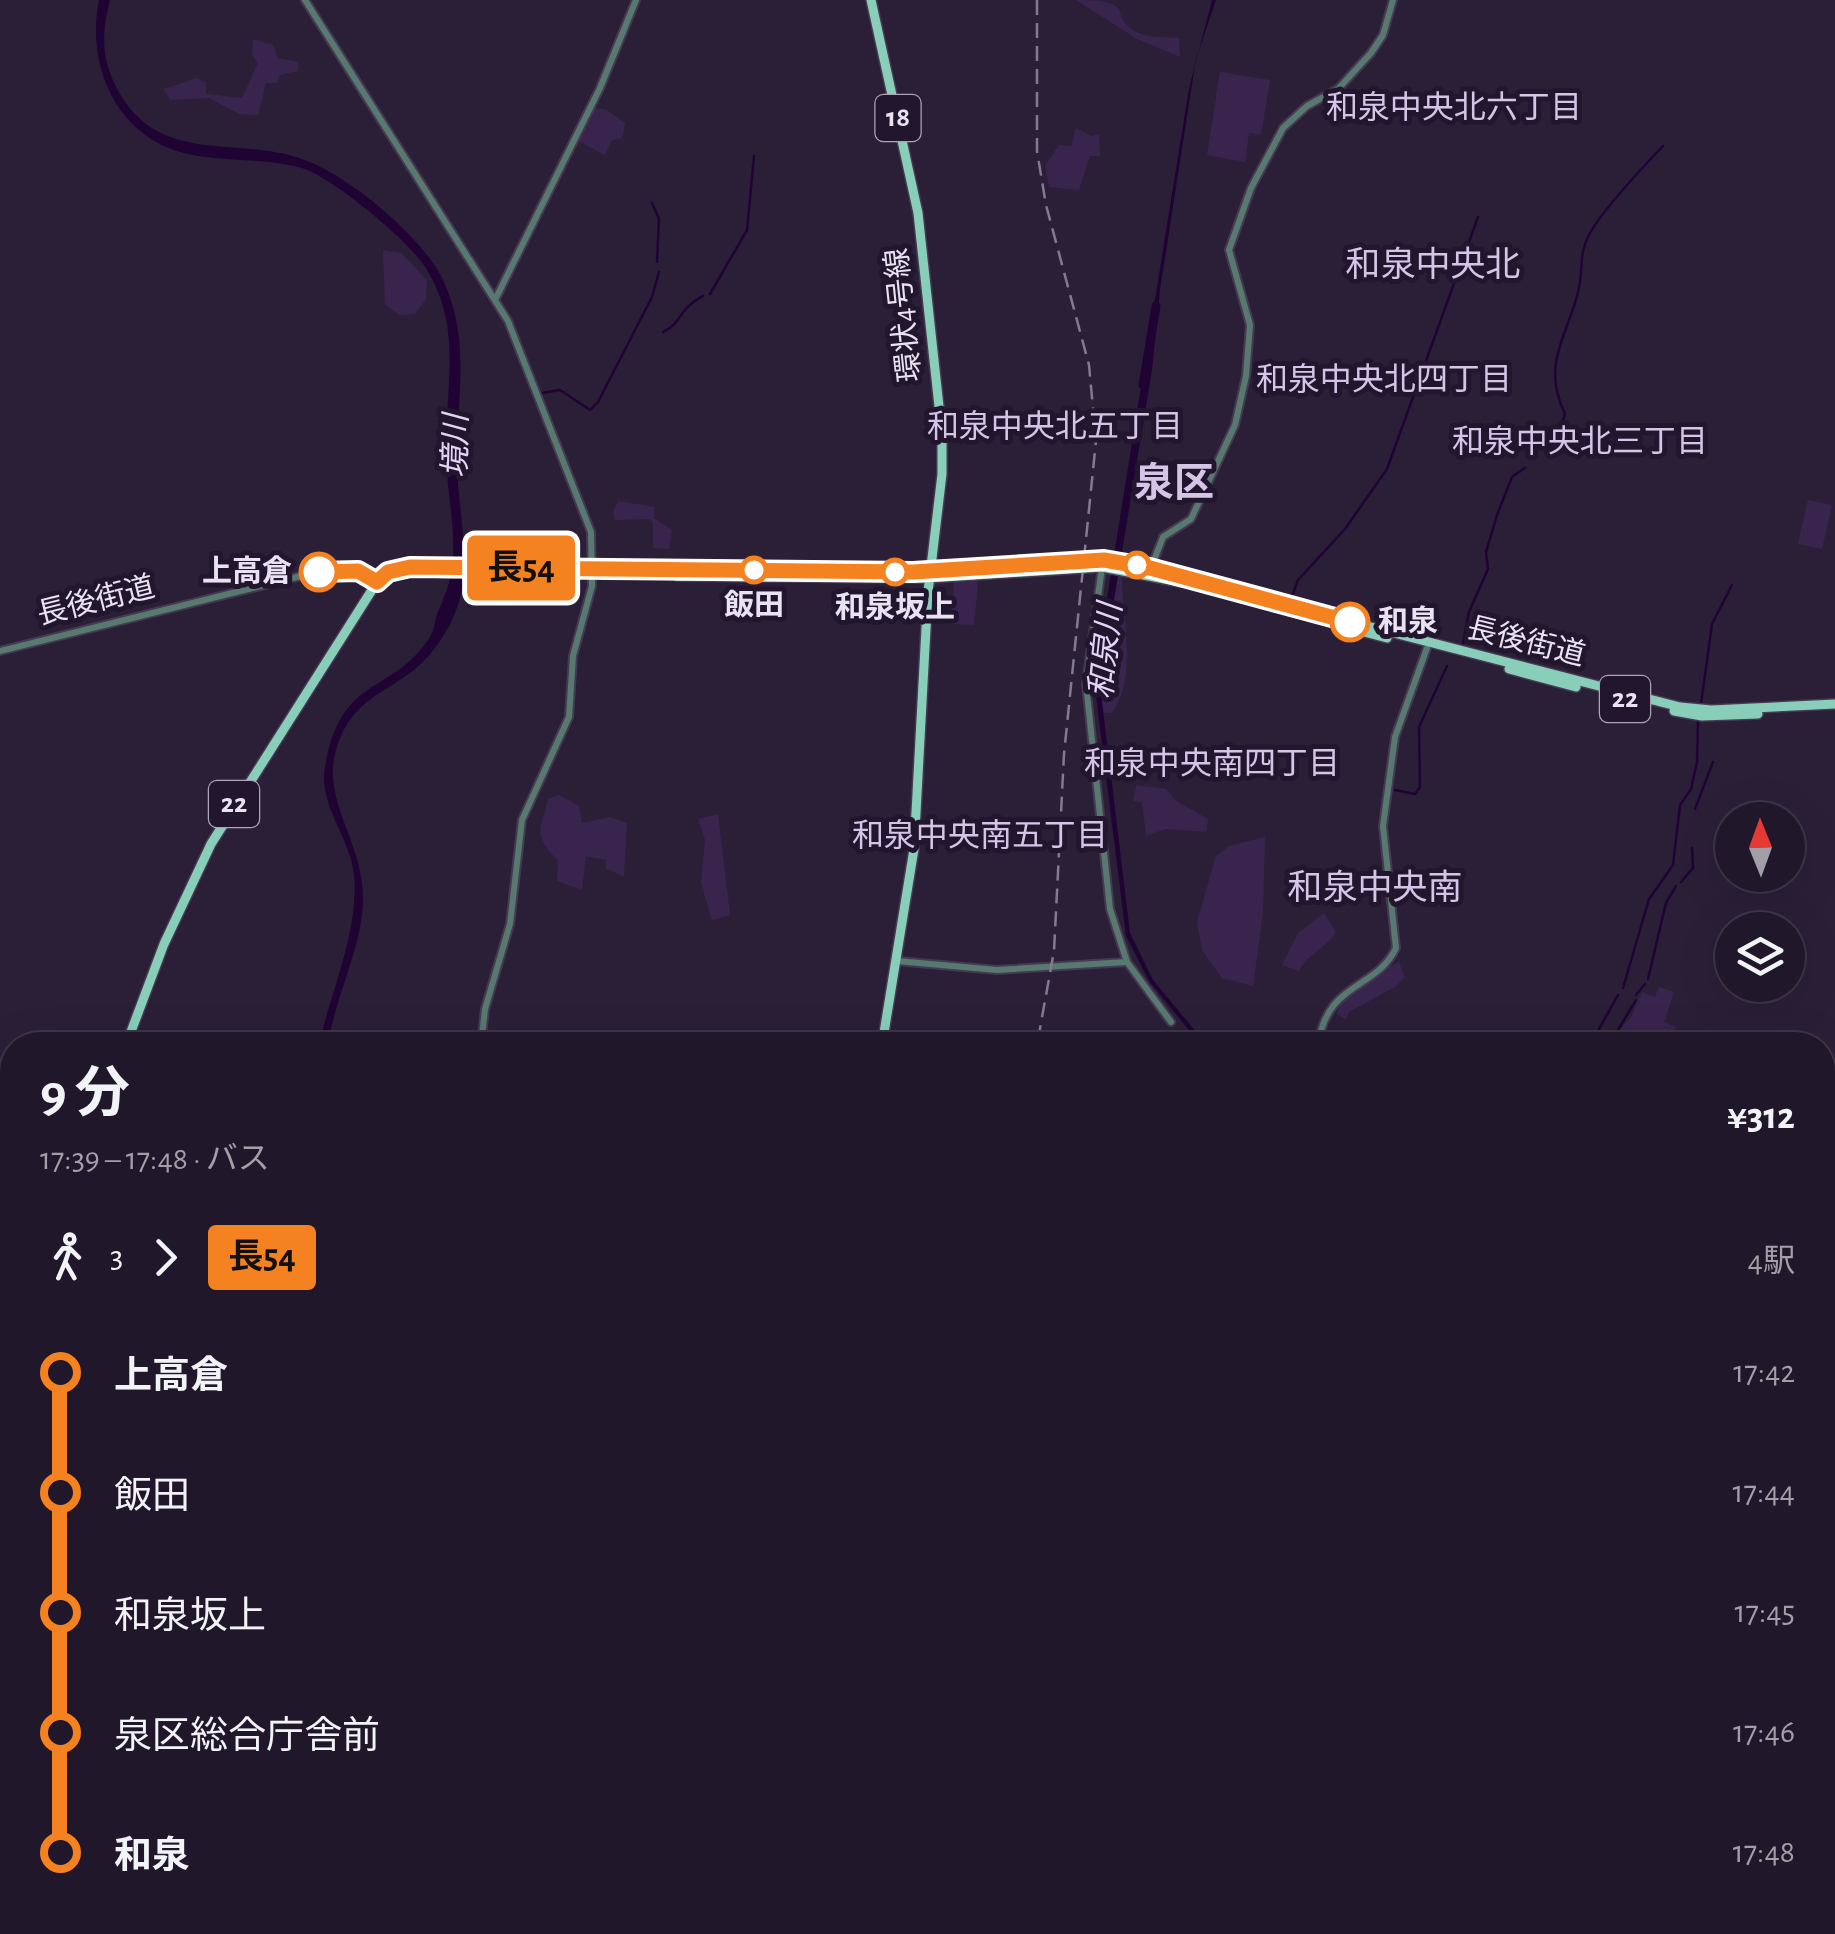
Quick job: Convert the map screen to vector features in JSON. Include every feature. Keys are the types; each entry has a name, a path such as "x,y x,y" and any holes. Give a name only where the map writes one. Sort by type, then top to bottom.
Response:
{"main road":[{"name":"環状4号線","path":"871,0 918,213 938,386 942,474 929,574 914,850 884,1032"},
{"name":"長後街道","path":"377,582 405,572 444,570 929,574 1112,565 1150,571 1680,707 1835,707"},
{"name":"長後街道","path":"1150,571 1427,648 1690,715 1835,707"},
{"name":"22","path":"131,1032 164,944 211,844 377,582"}],"street":[{"path":"305,0 495,299 586,515 593,572 573,656 567,726 522,820 510,924 482,1032"},
{"path":"495,299 600,88 636,0"},
{"path":"1150,571 1163,537 1191,519 1235,425 1246,376 1250,325 1229,250 1250,188 1284,128 1308,106 1338,90 1371,54 1383,35 1393,0"},
{"path":"1112,565 1086,696 1110,908 1127,962 1171,1022"},
{"name":"長後街道","path":"0,651 309,574 351,570 377,582"},
{"path":"1323,1032 1337,999 1388,962 1396,948 1383,826 1395,737 1427,648"},
{"path":"897,961 997,970 1127,962"}],"shaded area":[{"path":"1076,0 1116,6 1129,27 1143,35 1179,38 1180,57 1137,39"},
{"path":"253,39 273,45 278,58 298,62 298,71 280,75 277,83 266,83 258,115 239,114 209,98 170,100 164,89 197,78 206,83 206,94 242,98 258,63 252,54"},
{"path":"1220,72 1270,80 1261,135 1249,133 1245,162 1207,155"},
{"path":"595,108 607,110 625,123 622,138 612,140 605,155 578,141"},
{"path":"1076,128 1091,136 1099,134 1100,156 1090,156 1079,190 1049,187 1045,166 1059,145 1071,146"},
{"path":"383,250 401,253 427,280 426,299 415,314 400,315 385,305"},
{"path":"1808,500 1832,505 1822,549 1798,544"},
{"path":"618,501 655,507 654,518 672,530 669,549 653,548 653,522 649,519 615,520 613,512"},
{"path":"1117,574 1122,575 1127,664 1120,698 1112,713 1105,713 1099,685 1100,666"},
{"path":"978,581 974,625 950,624 954,582"},
{"path":"1136,785 1166,789 1176,801 1208,819 1206,832 1165,829 1146,836 1142,802 1133,801"},
{"path":"559,795 579,806 582,823 610,817 627,823 624,876 606,869 606,860 586,856 582,890 557,881 558,861 542,838 541,826 548,799"},
{"path":"718,814 730,915 712,920 701,883 705,840 698,819"},
{"path":"1265,837 1263,913 1253,986 1222,978 1202,950 1197,922 1216,856 1229,846"},
{"path":"1324,913 1336,932 1332,937 1299,971 1282,965 1298,933"},
{"path":"1399,961 1405,977 1395,987 1349,1012 1346,1019 1336,1014 1344,995"},
{"path":"1659,987 1674,992 1664,1022 1676,1027 1674,1032 1618,1032 1632,1016 1642,992 1655,997"}],"water":[{"name":"境川","path":"99,0 110,0 104,37 106,59 120,94 137,116 157,131 179,140 277,153 302,159 340,178 382,209 419,245 443,280 452,302 461,368 457,458 463,582 448,629 431,653 352,717 335,754 334,789 357,860 363,899 359,934 331,1032 323,1032 348,939 354,875 326,795 325,767 343,715 355,700 415,656 433,631 447,589 453,529 446,446 450,356 445,313 418,258 371,213 318,175 278,163 193,155 145,135 113,98 97,51"},
{"path":"1212,0 1216,0 1199,52"},
{"path":"1195,64 1160,290 1152,370 1100,685 1130,933 1153,980 1196,1032 1190,1032 1149,981 1126,936 1096,696 1096,667"}],"waterway":[{"path":"1559,432 1565,414 1558,396 1556,364 1575,305 1586,242 1613,202 1663,146"},
{"path":"710,294 747,230 754,156"},
{"path":"652,203 659,219 657,262"},
{"path":"1291,599 1298,580 1345,529 1387,469 1478,217"},
{"path":"542,393 560,390 590,410 598,402 652,297 659,272"},
{"path":"663,332 703,296"},
{"name":"和泉川","path":"1143,385 1156,306"},
{"path":"1463,643 1469,612 1488,569 1486,552 1497,515 1512,477 1525,468"},
{"path":"1701,704 1712,624 1732,585"},
{"path":"1102,664 1115,661"},
{"path":"1395,790 1415,794 1420,787 1419,727 1447,666"},
{"path":"1623,988 1649,899 1673,865 1680,805 1691,789 1697,762 1698,722"},
{"path":"1695,809 1713,762"},
{"path":"1681,882 1693,868 1692,848"},
{"path":"1648,979 1666,903 1676,886"},
{"path":"1636,995 1645,984"},
{"path":"1597,1032 1618,995"},
{"path":"1617,1032 1636,1000"}],"railway":[{"path":"1037,0 1037,151 1046,205 1089,365 1096,441 1064,754 1054,951 1039,1032"}],"bus line":[{"name":"長54","path":"319,572 358,571 377,582 388,572 410,567 913,572 1104,560 1150,568 1350,622"}],"place":[{"name":"飯田","path":"754,570"},
{"name":"上高倉","path":"319,572"},
{"name":"和泉坂上","path":"895,572"},
{"name":"和泉","path":"1350,622"}],"district":[{"name":"和泉中央北六丁目","path":"1454,108"},
{"name":"和泉中央北","path":"1433,265"},
{"name":"和泉中央北四丁目","path":"1384,380"},
{"name":"和泉中央北五丁目","path":"1055,427"},
{"name":"和泉中央北三丁目","path":"1580,442"},
{"name":"泉区","path":"1174,484"},
{"name":"和泉中央南四丁目","path":"1212,764"},
{"name":"和泉中央南五丁目","path":"980,836"},
{"name":"和泉中央南","path":"1375,888"}]}
